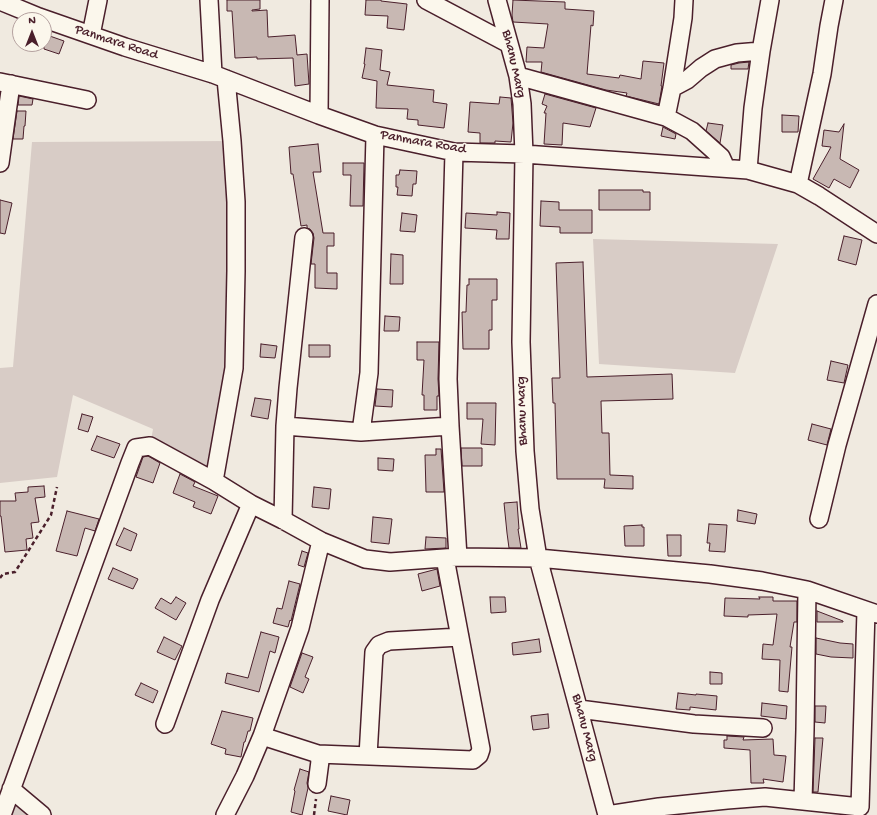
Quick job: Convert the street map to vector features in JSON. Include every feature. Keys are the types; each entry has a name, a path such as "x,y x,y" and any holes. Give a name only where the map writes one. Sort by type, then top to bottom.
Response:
{"street":[{"path":"91,35 98,0"},
{"path":"208,0 232,141 236,202 234,368 214,481"},
{"path":"319,115 320,0"},
{"path":"426,0 509,44"},
{"name":"Bhanu Marg","path":"497,0 518,76 522,104 524,154 521,342 525,451 530,509 538,558 607,815"},
{"path":"666,117 683,18 684,0"},
{"path":"748,170 753,108 770,0"},
{"path":"798,184 822,74 834,0"},
{"name":"Panmara Road","path":"0,1 39,8 91,35 220,76 319,115 375,135 454,152 524,154 748,170 798,184 877,234"},
{"path":"672,88 687,80 715,59 761,51"},
{"path":"518,76 666,117 692,131 721,157 726,168"},
{"path":"0,163 5,83 87,100"},
{"path":"361,432 369,373 375,135"},
{"path":"262,736 318,754 474,760 479,755 481,749 460,637 451,558 448,378 454,152"},
{"path":"283,520 286,426 304,237"},
{"path":"819,519 837,445 877,304"},
{"path":"286,426 361,432 450,426"},
{"path":"2,815 136,448 150,446 214,481 251,504 321,541 365,559 390,562 451,558 538,558 710,574 762,581 807,590 872,612 860,807 765,797 659,807 607,815"},
{"path":"165,724 210,600 251,504"},
{"path":"225,815 245,776 262,736 300,628 321,541"},
{"path":"803,801 807,590"},
{"path":"368,756 374,652 379,644 389,641 460,637"},
{"path":"579,709 694,724 763,728"},
{"path":"317,784 320,761 318,754"},
{"path":"11,789 42,815"}],"path":[{"path":"0,578 3,574 15,572 51,515 57,487"}],"shaded area":[{"path":"232,141 236,271 214,481 150,446 153,429 73,395 57,477 0,483 0,368 13,367 32,142"},
{"path":"593,239 778,244 735,373 599,364"},
{"path":"11,789 42,815 2,815"}],"building":[{"path":"227,0 260,0 260,9 252,11 267,10 268,37 295,35 297,55 307,54 309,84 295,86 293,58 235,58 232,11 227,11"},
{"path":"366,0 381,0 407,4 404,30 387,28 388,16 365,15"},
{"path":"513,0 565,2 565,9 594,11 593,26 591,25 587,74 619,78 620,75 641,79 643,61 664,63 659,104 626,96 627,93 606,90 541,72 542,62 526,62 527,47 544,48 548,24 513,22"},
{"path":"52,37 64,41 59,54 52,52"},
{"path":"366,48 382,50 380,70 390,72 387,85 434,90 433,102 447,104 444,128 418,125 418,120 407,119 408,109 376,108 377,81 362,78"},
{"path":"749,62 748,69 731,69 731,65"},
{"path":"545,94 596,108 590,127 563,123 562,145 544,144 546,113 544,113 547,106 542,104"},
{"path":"19,96 33,99 32,105 18,105"},
{"path":"500,97 511,98 513,123 511,142 495,141 495,143 480,143 480,133 468,132 470,102 499,104"},
{"path":"17,111 26,111 23,139 13,139"},
{"path":"782,115 799,116 798,132 782,132"},
{"path":"708,123 723,125 720,143 706,131"},
{"path":"844,124 840,159 859,170 850,188 834,179 829,188 813,179 831,147 822,146 824,130 839,132"},
{"path":"663,127 676,134 675,139 661,136"},
{"path":"318,144 321,172 313,172 323,233 334,233 334,246 327,246 327,273 337,273 337,289 315,288 315,264 311,264 314,238 313,233 307,228 307,225 301,226 293,174 291,174 289,147"},
{"path":"343,163 364,163 363,206 350,206 351,175 343,175"},
{"path":"400,170 417,171 416,184 413,184 412,196 397,195 398,187 396,187 396,175 399,175"},
{"path":"599,190 643,190 643,192 650,192 650,210 599,210"},
{"path":"0,200 12,203 5,234 0,233"},
{"path":"541,201 559,202 559,210 592,210 592,233 560,233 560,227 540,226"},
{"path":"497,212 510,213 509,239 496,239 497,230 465,228 466,213 497,215"},
{"path":"402,213 417,215 415,232 400,231"},
{"path":"844,236 862,240 856,265 838,260"},
{"path":"391,254 403,255 403,284 390,284"},
{"path":"583,262 587,377 672,374 673,399 601,401 602,433 609,433 610,475 633,476 633,489 604,488 605,479 557,479 555,403 553,403 552,378 560,378 556,263"},
{"path":"469,279 497,279 497,300 492,300 492,330 489,330 489,349 463,349 462,312 466,312 467,285 469,285"},
{"path":"385,316 400,317 399,331 384,331"},
{"path":"417,342 439,342 439,396 437,396 437,410 424,410 424,395 422,395 424,360 417,360"},
{"path":"261,344 277,346 275,358 260,357"},
{"path":"309,345 330,345 330,357 309,357"},
{"path":"831,361 848,365 844,383 827,380"},
{"path":"377,389 393,390 392,407 375,406"},
{"path":"255,398 271,400 268,419 251,416"},
{"path":"467,403 496,403 495,445 481,444 483,419 467,419"},
{"path":"82,414 93,417 88,432 78,429"},
{"path":"812,424 831,429 827,445 808,440"},
{"path":"97,436 120,444 114,458 91,450"},
{"path":"461,448 482,448 482,466 462,466"},
{"path":"436,449 441,449 444,492 426,492 425,455 436,455"},
{"path":"148,456 160,463 153,483 136,477 143,457"},
{"path":"378,458 394,459 393,471 378,470"},
{"path":"180,474 195,482 193,486 218,496 211,514 193,507 195,502 173,493"},
{"path":"44,486 45,497 35,498 39,522 31,523 33,538 26,539 27,550 5,552 0,516 0,501 16,501 15,493 28,492 28,487"},
{"path":"314,487 331,489 329,509 312,507"},
{"path":"517,502 518,529 521,548 509,548 504,503"},
{"path":"738,510 757,514 755,524 737,521"},
{"path":"67,511 99,519 95,531 85,528 77,556 56,551"},
{"path":"373,517 392,519 389,544 371,542"},
{"path":"709,524 727,525 725,552 709,551 710,543 707,543"},
{"path":"642,525 642,527 644,527 644,546 625,546 624,526"},
{"path":"124,528 137,534 131,551 116,545"},
{"path":"667,535 681,535 681,556 668,556"},
{"path":"426,537 446,538 446,548 425,549"},
{"path":"302,551 308,553 304,567 298,565"},
{"path":"113,568 138,579 133,589 108,579"},
{"path":"437,569 440,586 422,591 418,574"},
{"path":"289,581 300,584 291,621 290,620 288,627 273,623 277,608 282,609"},
{"path":"176,597 186,603 176,620 155,608 161,598 171,604"},
{"path":"490,597 505,597 506,612 491,613"},
{"path":"759,597 773,597 773,601 797,601 797,622 794,622 790,647 792,647 788,692 779,691 780,660 762,659 763,644 773,645 777,614 748,615 748,617 724,616 725,598 760,599"},
{"path":"817,611 843,621 843,622 817,622"},
{"path":"261,632 279,637 275,653 270,651 259,692 225,683 227,673 248,678"},
{"path":"164,637 182,646 175,660 157,652"},
{"path":"816,638 853,644 853,658 831,657 816,654"},
{"path":"539,639 541,652 513,655 512,643"},
{"path":"302,653 313,657 305,677 309,679 303,693 290,687"},
{"path":"710,672 722,673 722,684 710,684"},
{"path":"141,683 158,691 153,703 135,695"},
{"path":"678,693 717,696 716,710 690,707 690,710 676,709"},
{"path":"762,703 787,706 786,719 761,716"},
{"path":"815,706 826,706 825,723 815,722"},
{"path":"222,711 253,718 250,731 248,731 244,742 241,757 225,754 226,749 211,744"},
{"path":"548,714 549,728 533,730 531,716"},
{"path":"727,736 744,737 743,740 773,739 774,755 786,756 783,782 763,779 764,783 751,783 750,750 724,748 724,740 727,740"},
{"path":"815,738 823,738 818,792 813,792"},
{"path":"300,769 309,772 307,783 308,788 302,815 291,812 294,790"},
{"path":"331,796 350,800 347,815 328,811"}]}
